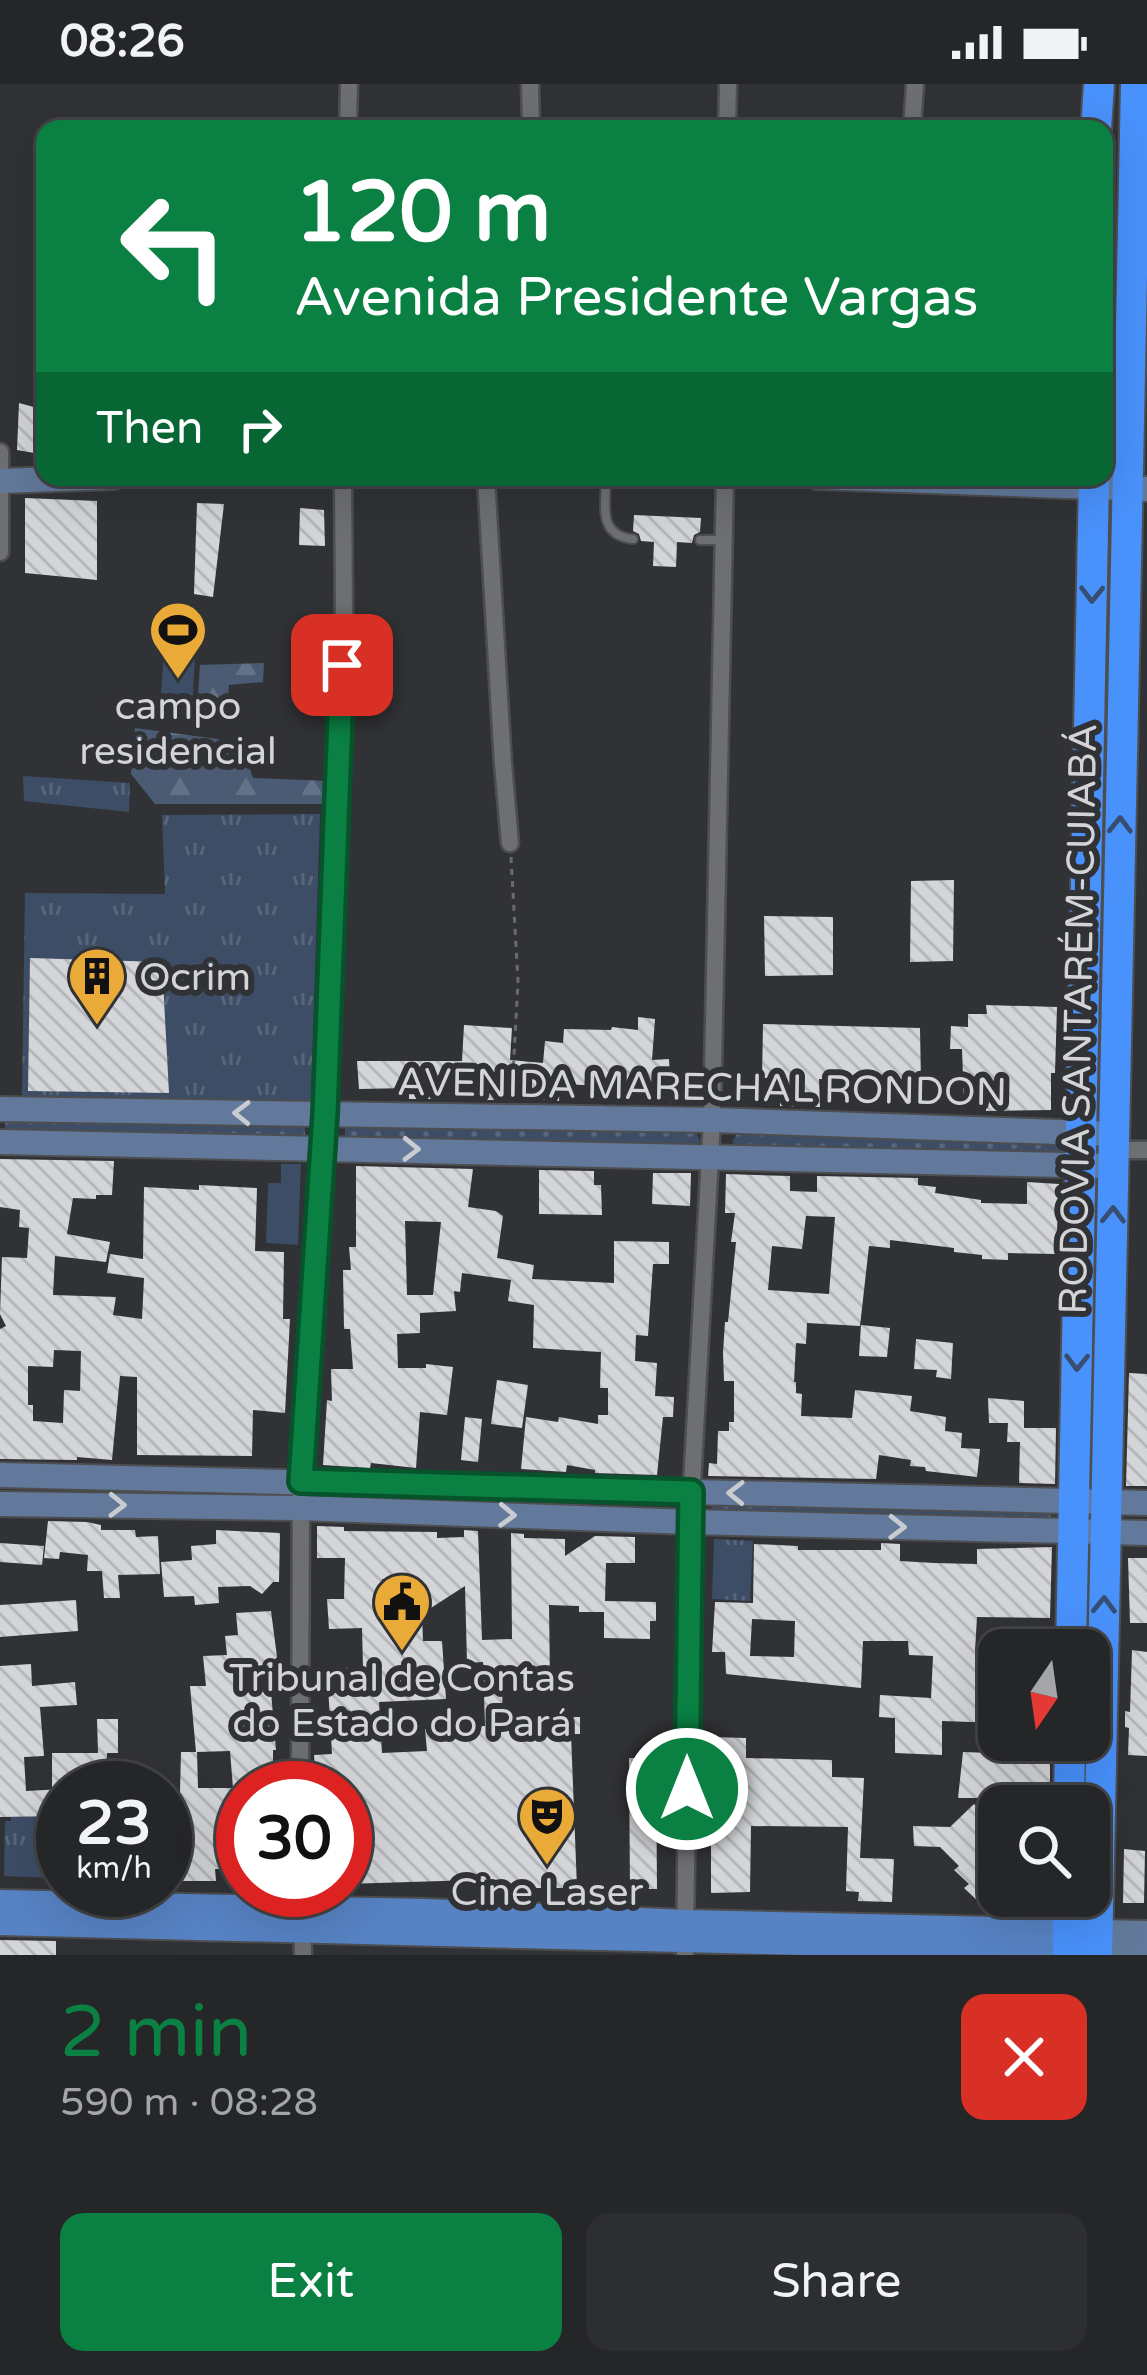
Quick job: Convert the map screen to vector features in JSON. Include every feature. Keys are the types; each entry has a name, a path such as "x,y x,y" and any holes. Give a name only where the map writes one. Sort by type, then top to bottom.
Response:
{"highway":[{"path":"1097,120 1100,84"},
{"name":"RODOVIA SANTARÉM-CUIABÁ","path":"1083,1946 1106,1517 1136,489 1136,84"},
{"name":"RODOVIA SANTARÉM-CUIABÁ","path":"1072,1629 1094,486"},
{"path":"1074,1917 1083,1946"}],"main road":[{"path":"0,1902 686,1939 1083,1946"},
{"path":"0,1923 302,1921"}],"street":[{"path":"348,120 349,84"},
{"path":"530,84 531,120"},
{"path":"728,84 728,120"},
{"path":"913,120 915,84"},
{"path":"0,452 0,552"},
{"path":"0,481 36,480"},
{"path":"300,1761 300,1508 325,1114 344,617 343,486"},
{"path":"486,486 510,843"},
{"path":"686,1939 690,1522 712,1120 724,486"},
{"name":"AVENIDA MARECHAL RONDON","path":"0,1108 1082,1131 1114,1150"},
{"name":"AVENIDA MARECHAL RONDON","path":"0,1142 1082,1164 1114,1150 1147,1150"},
{"path":"0,1475 1074,1500 1147,1533"},
{"path":"0,1504 1073,1531 1147,1503"},
{"path":"1083,1946 1147,1933"},
{"path":"1083,1946 1147,1952"}],"lane":[{"path":"606,486 608,527 614,535 633,539"},
{"path":"700,540 723,540"}],"path":[{"path":"510,843 518,981 510,1118"}],"green space":[{"path":"1106,516 1118,516 1106,1115 1094,1115"},
{"name":"campo residencial","path":"164,652 195,654 192,712 160,708"},
{"path":"264,663 263,682 229,685 227,713 197,712 200,665"},
{"path":"135,728 240,742 253,778 329,781 326,804 155,804 131,774"},
{"path":"23,776 130,783 129,812 24,801"},
{"path":"320,814 311,1100 22,1099 25,893 165,894 162,815"},
{"path":"5,1119 305,1123 305,1135 5,1132"},
{"path":"345,1123 695,1131 700,1141 696,1146 345,1136"},
{"path":"738,1132 1070,1140 1070,1152 739,1147 732,1142"},
{"path":"281,1164 301,1164 298,1245 266,1243 268,1183 281,1183"},
{"path":"711,1503 1051,1507 1051,1522 718,1512"},
{"path":"714,1539 753,1541 750,1601 712,1599"},
{"path":"36,1816 36,1877 4,1876 5,1821"}],"building":[{"path":"19,403 36,408 36,453 17,450"},
{"path":"25,498 97,501 97,580 25,573"},
{"path":"197,503 224,504 213,597 194,594"},
{"path":"300,508 324,510 325,546 299,545"},
{"path":"634,515 701,518 700,532 692,543 677,542 676,567 653,566 654,542 641,541 633,531"},
{"path":"954,880 953,961 910,962 911,881"},
{"path":"764,916 833,917 833,975 765,976"},
{"name":"Ocrim","path":"30,958 162,962 169,1093 28,1091"},
{"path":"986,1005 1057,1007 1051,1110 986,1111 986,1104 964,1103 962,1049 950,1049 951,1026 968,1027 968,1014 987,1014"},
{"path":"638,1017 655,1019 652,1060 669,1059 670,1077 691,1077 688,1103 670,1103 670,1082 620,1086 619,1102 606,1102 608,1086 560,1084 559,1101 508,1096 508,1100 477,1100 477,1090 435,1088 435,1099 409,1099 409,1088 359,1089 357,1061 462,1061 464,1025 512,1028 510,1060 543,1063 545,1041 563,1043 564,1029 638,1030"},
{"path":"763,1024 920,1028 921,1083 819,1079 820,1107 780,1106 780,1078 762,1078"},
{"path":"0,1159 114,1161 112,1195 73,1198 67,1234 110,1242 106,1262 55,1256 53,1295 116,1297 113,1315 142,1319 144,1278 107,1273 110,1254 143,1259 144,1187 257,1188 255,1251 284,1252 283,1319 290,1319 285,1413 253,1410 252,1456 137,1455 137,1377 120,1376 112,1460 0,1459 0,1329 6,1326 0,1314 2,1257 27,1258 29,1228 19,1227 20,1210 0,1207","holes":["54,1350 81,1351 80,1391 64,1390 63,1423 33,1421 28,1366 53,1367"]},
{"path":"356,1166 473,1169 468,1207 503,1216 497,1258 534,1265 532,1279 614,1283 614,1241 669,1242 669,1264 653,1264 648,1336 636,1335 635,1361 657,1363 655,1396 674,1397 673,1417 663,1417 657,1475 595,1473 567,1465 566,1472 521,1469 526,1417 598,1424 598,1415 608,1415 608,1388 600,1388 601,1352 533,1348 534,1305 508,1301 511,1280 462,1273 460,1292 454,1291 456,1311 420,1313 420,1333 397,1334 398,1368 453,1367 447,1415 420,1412 416,1468 323,1465 327,1400 332,1401 331,1369 353,1369 350,1329 344,1329 343,1270 351,1270 349,1247 356,1247","holes":["405,1221 441,1222 433,1295 407,1295"]},
{"path":"539,1170 594,1171 594,1185 601,1185 602,1215 539,1214"},
{"path":"653,1173 691,1173 690,1206 652,1204"},
{"path":"726,1174 790,1176 790,1191 817,1192 817,1176 918,1178 918,1185 936,1187 935,1193 981,1203 1027,1204 1027,1182 1059,1184 1056,1254 1008,1253 1008,1260 982,1259 982,1255 954,1252 954,1248 890,1240 890,1248 869,1246 860,1326 807,1323 806,1344 796,1343 794,1382 796,1393 802,1394 801,1416 852,1418 855,1390 912,1396 910,1411 946,1417 945,1431 962,1433 961,1448 980,1449 977,1477 926,1471 910,1466 911,1460 879,1455 876,1479 708,1476 709,1463 717,1464 718,1431 729,1431 729,1422 734,1422 734,1381 724,1381 723,1353 735,1213 725,1213","holes":["806,1216 835,1217 829,1294 768,1290 772,1246 802,1249"]},
{"path":"861,1325 890,1328 887,1357 859,1356"},
{"path":"916,1339 953,1343 951,1379 936,1377 937,1370 914,1369"},
{"path":"1129,1373 1147,1374 1147,1486 1126,1486"},
{"path":"497,1380 528,1385 522,1428 491,1424"},
{"path":"988,1398 1024,1401 1024,1428 1056,1428 1055,1484 1019,1483 1020,1442 1007,1442 1008,1423 989,1423"},
{"path":"465,1417 482,1419 478,1462 461,1460"},
{"path":"48,1521 87,1522 101,1525 101,1530 135,1530 136,1537 158,1536 160,1574 118,1575 120,1598 104,1598 102,1571 87,1571 88,1555 60,1552 59,1559 44,1558"},
{"path":"317,1526 344,1527 344,1531 437,1532 437,1538 478,1531 482,1640 512,1639 511,1533 565,1539 565,1556 595,1536 635,1537 635,1563 606,1563 605,1601 656,1602 650,1639 604,1638 604,1612 549,1605 550,1682 525,1682 525,1688 502,1689 503,1719 580,1717 580,1734 571,1734 577,1888 475,1888 475,1880 372,1883 372,1761 314,1761 314,1755 332,1754 327,1669 363,1667 362,1628 329,1629 327,1599 344,1599 345,1558 317,1558","holes":["382,1579 417,1579 420,1615 465,1586 467,1663 483,1662 485,1726 425,1729 427,1751 382,1753 379,1702 446,1699 442,1641 423,1641 422,1616 383,1617"]},
{"path":"216,1530 280,1533 279,1582 262,1594 250,1586 218,1587 219,1603 195,1605 194,1596 164,1597 161,1562 192,1560 191,1546 216,1544"},
{"path":"0,1543 44,1546 42,1565 0,1562"},
{"path":"881,1543 900,1544 900,1561 977,1564 977,1549 1052,1547 1050,1618 977,1617 978,1722 942,1721 942,1755 895,1753 895,1718 879,1717 880,1695 931,1698 933,1656 909,1655 908,1641 863,1641 861,1688 726,1674 725,1652 712,1652 715,1602 753,1603 754,1544 798,1546 798,1550 881,1550","holes":["752,1619 795,1621 794,1657 750,1656"]},
{"path":"1128,1558 1147,1558 1147,1623 1130,1623"},
{"path":"76,1600 78,1631 0,1637 0,1605"},
{"path":"271,1611 280,1680 270,1680 273,1761 231,1761 230,1751 196,1752 190,1686 206,1686 203,1656 227,1655 225,1636 238,1635 236,1613"},
{"path":"1132,1650 1147,1652 1147,1756 1128,1755 1125,1711 1130,1712"},
{"path":"31,1664 32,1686 75,1682 77,1705 40,1707 44,1756 24,1757 26,1791 36,1790 36,1816 0,1817 0,1666"},
{"path":"97,1719 118,1719 118,1753 107,1753 107,1761 52,1761 52,1753 98,1753"},
{"path":"711,1737 746,1738 746,1758 832,1760 832,1777 864,1778 860,1858 894,1859 892,1902 858,1901 859,1892 846,1891 848,1827 751,1826 750,1892 711,1893"},
{"path":"181,1752 197,1752 198,1788 216,1788 216,1881 192,1881 192,1761 181,1761"},
{"path":"963,1752 978,1753 978,1761 1050,1761 1050,1785 978,1785 978,1798 958,1798"},
{"path":"629,1758 656,1758 657,1889 630,1889"},
{"path":"974,1804 978,1808 978,1901 954,1870 959,1866 940,1847 914,1846 913,1826 950,1827"},
{"path":"1124,1849 1145,1851 1144,1903 1123,1903"},
{"path":"0,1940 56,1941 56,1955 0,1955"}],"place":[{"name":"campo residencial","path":"178,681"},
{"name":"Ocrim","path":"97,1027"},
{"name":"Tribunal de Contas do Estado do Pará","path":"402,1653"},
{"name":"Cine Laser","path":"547,1867"}],"route":[{"path":"342,665 325,1114 301,1481 691,1492 687,1789"}]}
